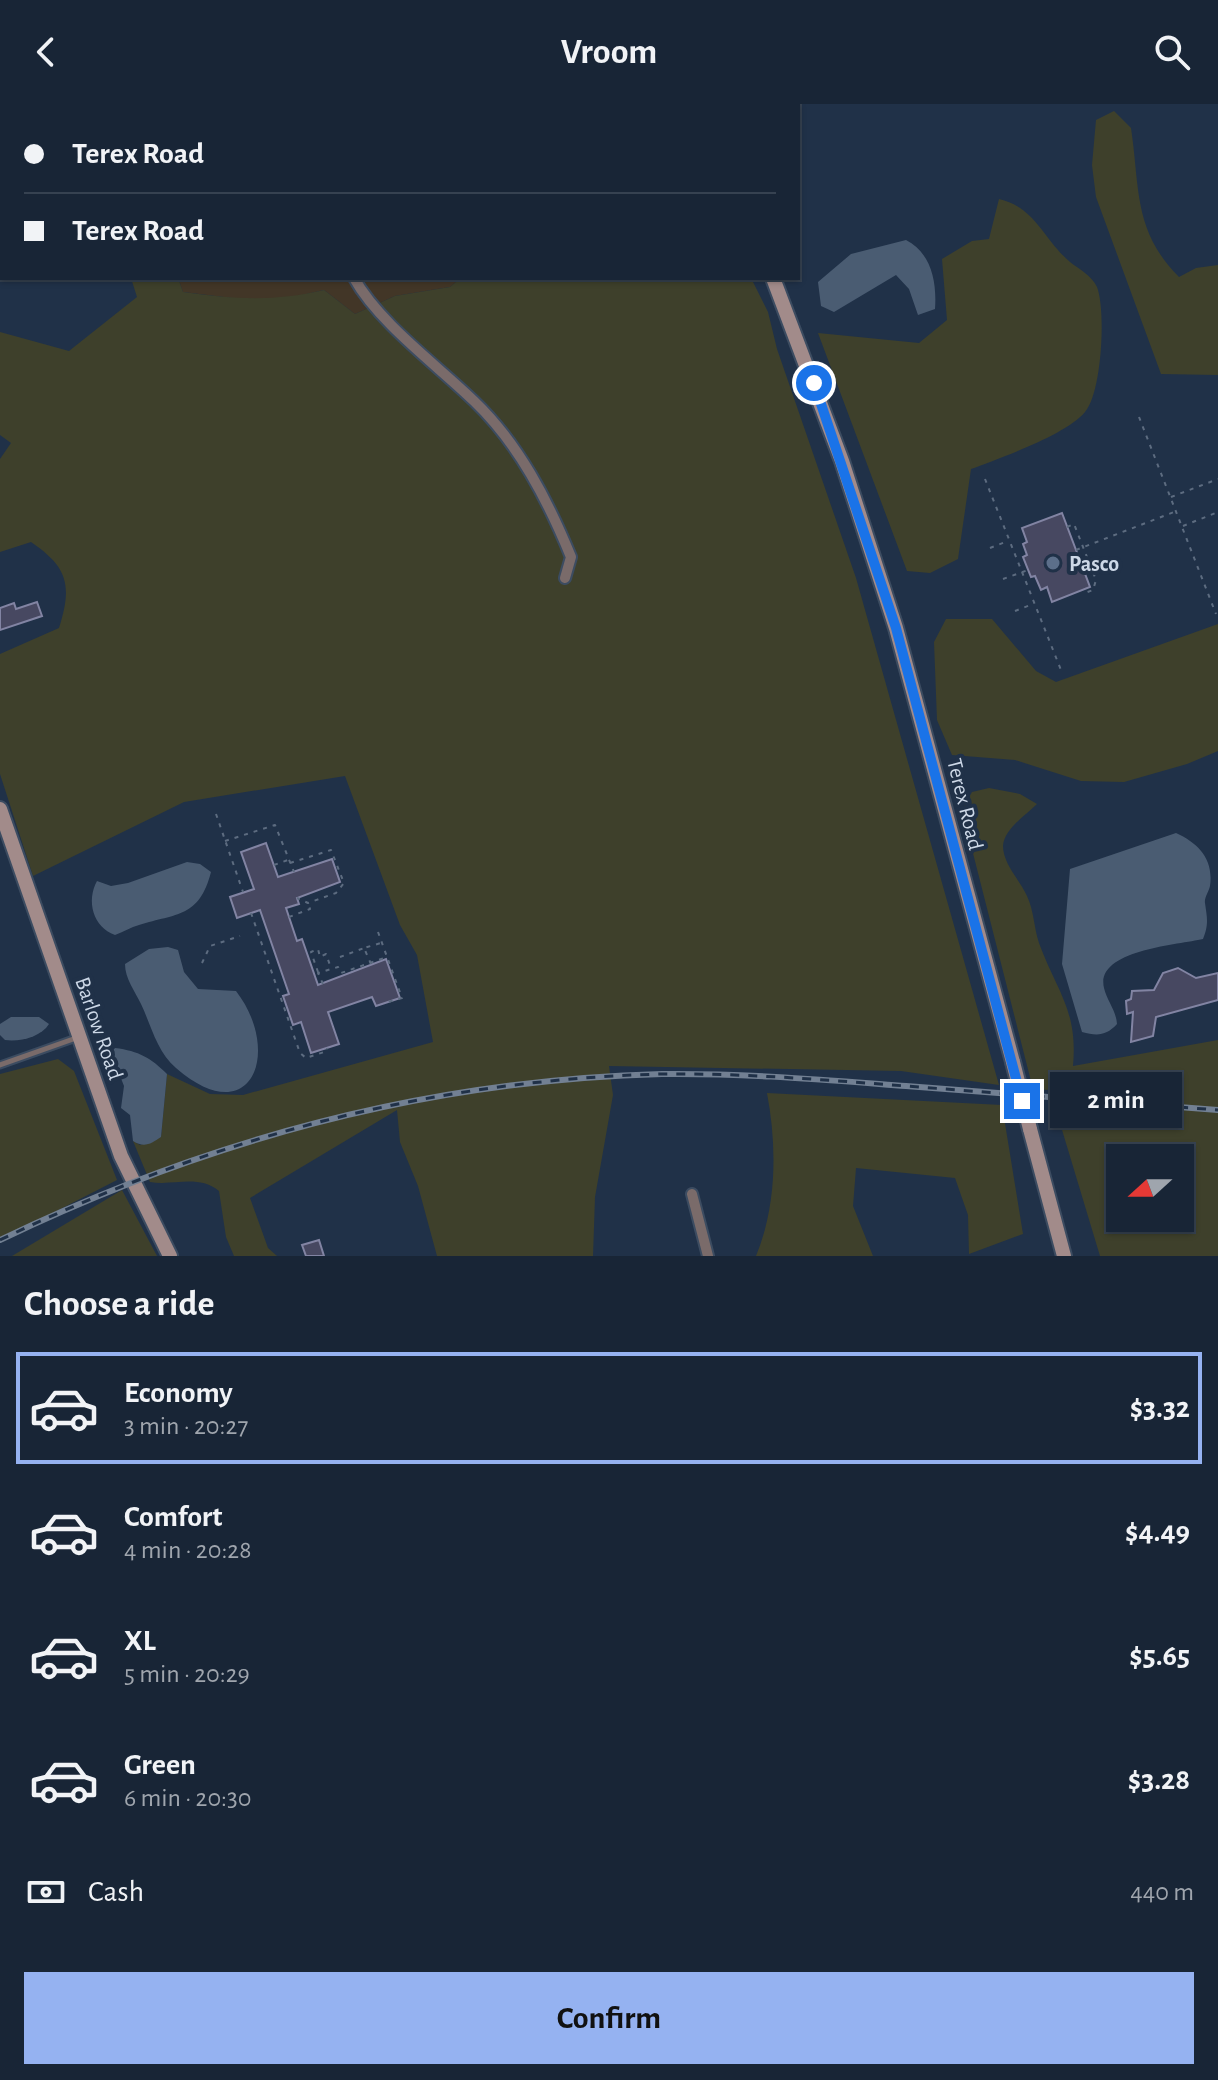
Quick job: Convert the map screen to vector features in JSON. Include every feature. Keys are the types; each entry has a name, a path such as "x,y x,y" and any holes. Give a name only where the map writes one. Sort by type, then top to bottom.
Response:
{"main road":[{"name":"Terex Road","path":"774,280 842,461 896,628 1064,1256"},
{"name":"Barlow Road","path":"0,809 130,1177 170,1256"}],"street":[{"path":"355,280 370,301 478,404 514,448 539,487 571,557 565,578"},
{"path":"692,1194 708,1256"}],"lane":[{"path":"0,1065 80,1036"}],"path":[{"path":"1139,417 1216,614"},
{"path":"985,479 1061,670"},
{"path":"1170,497 1218,479"},
{"path":"1076,550 1176,512"},
{"path":"1181,527 1218,512"},
{"path":"1067,527 1074,524 1096,580 1093,590 1085,593 1084,590"},
{"path":"990,548 1009,540"},
{"path":"1003,579 1028,570"},
{"path":"1015,611 1034,604"},
{"path":"216,814 243,892"},
{"path":"225,841 275,825 294,872"},
{"path":"274,865 333,852 344,887 308,903"},
{"path":"289,917 310,909 308,903 297,898"},
{"path":"251,913 300,1053 311,1057 327,1051 327,1048"},
{"path":"378,932 402,998 388,1002"},
{"path":"202,963 210,946 240,936"},
{"path":"340,957 382,942"},
{"path":"364,948 370,964"},
{"path":"323,984 318,979 311,952 318,949 320,957 326,954 331,969"},
{"path":"318,973 338,967 341,973 387,957"}],"shaded area":[{"path":"179,280 459,280 450,287 395,296 355,314 324,290 289,298 248,300 183,292"}],"green space":[{"path":"1114,111 1131,128 1141,208 1153,243 1164,260 1179,277 1196,268 1218,265 1218,375 1161,374 1096,197 1092,165 1096,120"},
{"path":"999,199 1022,209 1061,253 1095,283 1100,298 1102,332 1095,388 1091,402 1076,421 1032,445 971,469 958,559 930,573 907,571 818,333 919,343 947,320 942,259 972,241 989,239"},
{"path":"132,280 179,280 183,292 237,298 271,298 324,290 355,314 395,296 450,287 459,280 752,280 768,312 777,349 856,578 999,1085 901,1071 609,1066 613,1095 595,1197 593,1256 437,1256 418,1186 400,1142 397,1110 250,1198 268,1248 277,1256 234,1256 226,1237 219,1191 211,1186 194,1182 150,1182 133,1141 140,1145 161,1137 167,1074 210,1094 243,1095 433,1042 417,955 400,925 345,776 184,802 33,876 0,774 0,654 59,628 66,589 53,560 31,542 0,552 0,459 11,443 0,435 0,332 69,351 137,297"},
{"path":"946,619 992,619 1036,671 1056,682 1218,624 1218,751 1187,764 1124,782 1081,781 1015,760 952,755 937,720 934,642"},
{"path":"989,788 1020,794 1037,804 1007,834 1003,846 1009,866 1029,902 1039,943 1065,1002 1072,1030 1073,1066 1218,1040 1218,1256 1100,1256 1050,1090 1033,1089 962,810 972,792"},
{"path":"58,1059 74,1071 117,1180 0,1240 0,1074"},
{"path":"767,1093 1002,1105 1023,1234 969,1254 968,1215 955,1178 856,1168 853,1206 873,1256 756,1256 768,1216 773,1175"},
{"path":"122,1190 157,1256 12,1256"}],"water":[{"path":"906,240 921,252 931,269 935,309 918,315 909,289 896,275 834,312 821,306 818,282 851,254"},
{"path":"1176,833 1197,847 1207,860 1211,876 1205,901 1207,925 1203,939 1140,952 1112,965 1105,975 1104,988 1117,1024 1101,1034 1082,1032 1062,964 1070,869"},
{"path":"187,862 200,864 211,872 206,887 193,906 115,935 101,926 92,905 97,881 111,886 128,883"},
{"path":"168,947 178,950 184,972 198,989 236,991 250,1014 257,1038 257,1059 252,1077 240,1088 224,1092 202,1086 169,1062 159,1046 128,980 125,964 149,949"},
{"path":"11,1017 39,1017 49,1024 30,1038 5,1040 0,1035 0,1024"},
{"path":"115,1048 144,1056 167,1074 161,1137 151,1143 144,1145 133,1141 130,1115 121,1108 124,1086 111,1053"}],"building":[{"name":"Pasco","path":"1062,513 1090,587 1052,602 1047,587 1041,590 1035,576 1031,577 1023,557 1027,555 1023,544 1027,542 1022,528"},
{"path":"37,602 42,616 0,630 0,608 14,603 16,609"},
{"path":"266,843 278,877 332,859 340,882 297,898 299,904 286,908 297,941 302,939 318,985 386,959 400,998 376,1006 372,997 328,1012 339,1044 311,1053 301,1022 293,1025 283,996 289,994 260,910 237,918 230,897 254,889 241,852"},
{"path":"1178,968 1196,978 1218,973 1218,1000 1156,1017 1153,1036 1131,1042 1133,1012 1127,1014 1126,1001 1131,999 1132,991 1154,990 1163,973"},
{"path":"319,1240 324,1256 306,1256 302,1245"}],"railway":[{"path":"0,1240 159,1172 240,1145 322,1121 490,1088 575,1079 693,1074 845,1081 1218,1110"}],"place":[{"name":"Pasco","path":"1053,563"}],"route":[{"path":"814,383 896,628 1022,1101"}]}
